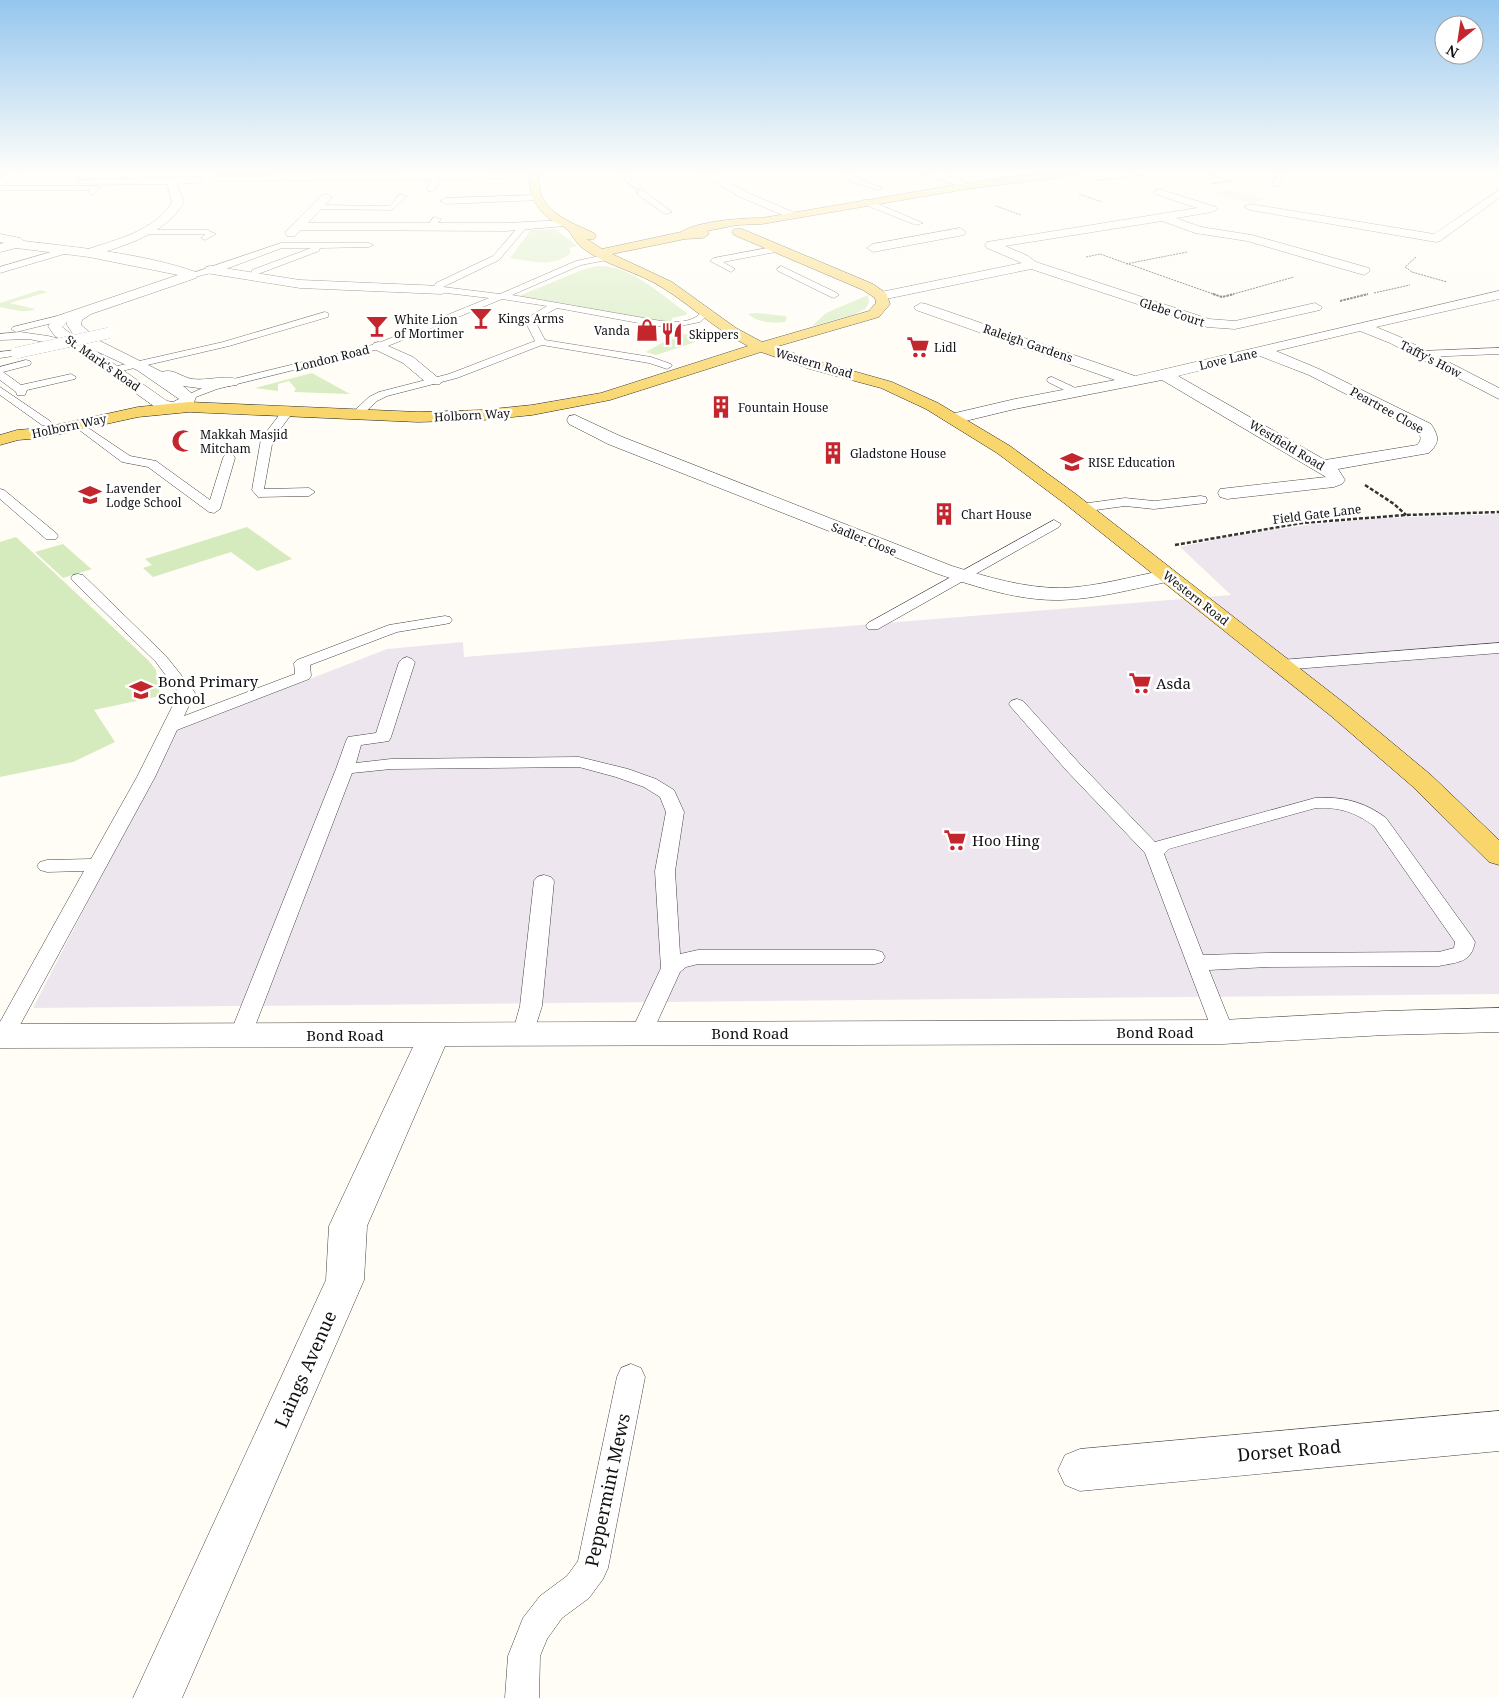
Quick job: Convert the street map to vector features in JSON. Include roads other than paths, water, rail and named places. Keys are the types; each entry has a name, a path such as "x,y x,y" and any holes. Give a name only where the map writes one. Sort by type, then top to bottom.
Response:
{"main road":[{"path":"612,253 617,252"},
{"path":"780,341 874,314 883,304 881,296 876,292 786,252"},
{"name":"Western Road","path":"612,253 649,271 654,277 743,339 821,367 866,377"},
{"name":"Holborn Way","path":"17,436 42,433 138,412 174,408 286,412 460,406 540,399 591,390 743,339 764,337 780,341"},
{"name":"Western Road","path":"780,341 848,366 866,377 927,402 957,418 1019,460 1281,665 1372,739 1437,796 1499,856"},
{"name":"Holborn Way","path":"17,436 46,423 110,408 156,399 188,397 361,410 418,417 483,415 572,404 635,388 780,341"},
{"path":"0,440 17,436"}],"street":[{"path":"84,252 171,268 191,275"},
{"name":"Glebe Court","path":"1007,252 1024,259 1032,265 1207,324 1235,325 1315,307"},
{"name":"Glebe Court","path":"1298,252 1364,271"},
{"path":"881,296 1032,265"},
{"path":"211,270 300,284 442,290"},
{"name":"St. Mark's Road","path":"174,408 161,404 82,348 58,327 85,312 191,275"},
{"name":"Love Lane","path":"957,418 1015,404 1164,375 1361,326 1497,296"},
{"name":"Raleigh Gardens","path":"921,307 1134,381"},
{"name":"St. Mark's Road","path":"72,320 76,330 87,339 104,349 141,364 188,397"},
{"name":"Taffy's How","path":"1361,326 1423,354 1499,394"},
{"path":"379,346 408,360 434,381"},
{"name":"Peartree Close","path":"1262,351 1314,372 1425,428 1430,437 1429,444 1423,449 1325,468"},
{"path":"141,364 184,383 194,385 230,382"},
{"name":"Westfield Road","path":"1164,375 1184,384 1325,468 1334,474 1336,480 1328,483 1227,493"},
{"path":"174,408 186,402 188,397"},
{"name":"Sadler Close","path":"575,420 614,440 964,576 1008,587 1056,593 1076,593 1167,576"},
{"name":"Bond Road","path":"2,1036 1223,1032 1384,1023 1499,1020"},
{"name":"Laings Avenue","path":"157,1698 345,1280 348,1226 434,1035"},
{"name":"Dorset Road","path":"1080,1470 1499,1431"}],"lane":[{"path":"0,270 60,252"},
{"path":"191,275 226,266 264,252"},
{"path":"255,272 306,252"},
{"path":"501,252 496,258 439,285 438,289 498,296 670,325 691,322 704,316 706,312"},
{"path":"732,269 714,261 761,252"},
{"name":"London Road","path":"188,397 230,382 379,346 422,330 583,261 612,253"},
{"path":"226,266 264,269"},
{"path":"781,269 834,295"},
{"path":"815,286 850,279"},
{"path":"541,342 532,323 532,318 556,305"},
{"path":"113,370 225,344 325,314"},
{"path":"3,334 72,320"},
{"path":"3,334 58,327"},
{"path":"18,335 58,327"},
{"path":"14,351 98,331"},
{"path":"0,353 109,332"},
{"path":"3,334 46,338 82,348"},
{"path":"361,410 384,394 478,368 541,342 651,360 666,366"},
{"path":"1423,354 1499,350"},
{"path":"0,370 26,363"},
{"path":"0,375 46,423"},
{"path":"0,390 17,394 71,376"},
{"path":"1052,380 1078,393"},
{"path":"286,412 267,439 258,490 262,494 309,492"},
{"path":"78,424 126,459 152,464 214,510 229,458"},
{"path":"0,492 51,536"},
{"path":"1081,508 1125,502 1154,505 1201,500"},
{"path":"873,626 1054,524"},
{"path":"2,1036 146,777 188,693 161,659 78,578"},
{"path":"170,727 302,676 302,664 311,660 394,628 445,620"},
{"path":"1281,665 1499,648"},
{"path":"241,1034 345,769 354,741 383,737 407,662"},
{"path":"1017,704 1154,855 1223,1032"},
{"path":"345,769 391,764 579,762 622,773 650,783 668,794 675,812 665,871 671,968"},
{"path":"1154,855 1162,845 1315,803 1329,801 1348,804 1367,811 1380,822 1465,942 1463,952 1439,959 1196,963"},
{"path":"47,866 98,865"},
{"path":"523,1035 531,1006 544,881"},
{"path":"641,1034 671,968 680,961 698,957 875,957"},
{"name":"Peppermint Mews","path":"522,1698 524,1656 534,1629 550,1607 578,1587 592,1568 631,1377"}],"place":[{"name":"Kings Arms","path":"481,318"},
{"name":"White Lion of Mortimer","path":"377,326"},
{"name":"Vanda","path":"647,330"},
{"name":"Skippers","path":"672,334"},
{"name":"Lidl","path":"918,347"},
{"name":"Fountain House","path":"721,407"},
{"name":"Makkah Masjid Mitcham","path":"183,441"},
{"name":"Gladstone House","path":"833,453"},
{"name":"RISE Education","path":"1072,462"},
{"name":"Lavender Lodge School","path":"90,495"},
{"name":"Chart House","path":"944,514"},
{"name":"Asda","path":"1140,683"},
{"name":"Bond Primary School","path":"141,690"},
{"name":"Hoo Hing","path":"955,840"}]}
